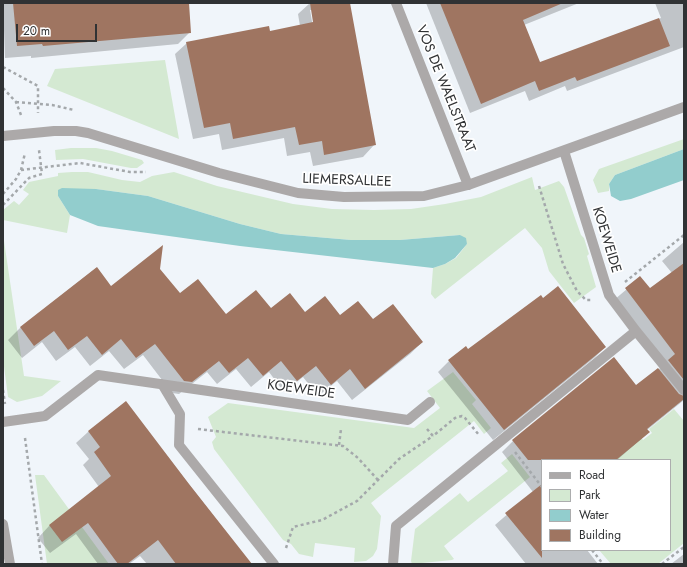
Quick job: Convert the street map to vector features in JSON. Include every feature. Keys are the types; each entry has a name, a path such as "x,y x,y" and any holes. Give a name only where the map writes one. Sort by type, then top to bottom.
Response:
{"street":[{"name":"VOS DE WAELSTRAAT","path":"396,3 468,185"},
{"name":"LIEMERSALLEE","path":"3,136 54,131 76,131 108,138 252,183 298,193 336,197 424,196 468,185 684,107"},
{"name":"KOEWEIDE","path":"564,151 609,295 684,390"},
{"path":"393,564 396,526 636,331"},
{"name":"KOEWEIDE","path":"3,422 45,416 98,375 408,420 430,402"},
{"path":"162,384 180,414 179,445 274,564"},
{"path":"3,524 10,564"}],"path":[{"path":"21,170 80,163 130,172 145,172 157,171 178,161"},
{"path":"3,205 29,178 42,174"},
{"path":"538,186 563,264 572,283 586,300 597,301 609,295 684,235"},
{"path":"415,414 433,436"},
{"path":"286,549 293,527 322,520 357,501 399,460 455,418 462,416 465,418 490,449"},
{"path":"22,420 42,564"},
{"path":"180,428 221,430 343,446 358,458 378,480"},
{"path":"504,439 541,486"},
{"path":"662,564 684,547"},
{"path":"593,551 603,564"}],"green space":[{"path":"165,60 179,139 47,86 55,69"},
{"path":"684,139 684,149 615,175 609,184 609,191 598,193 593,180 599,169"},
{"path":"71,148 96,148 112,151 142,160 144,163 137,168 131,168 83,159 56,160 55,150"},
{"path":"88,172 122,180 140,182 152,176 174,172 217,186 293,204 332,209 374,210 411,209 481,197 532,177 535,190 559,181 564,187 581,235 584,238 589,254 587,256 596,287 574,303 549,271 542,248 525,228 435,299 431,294 433,268 456,258 467,244 460,235 400,240 351,240 281,234 240,224 148,196 96,189 58,196 70,215 67,233 3,220 3,210 14,201 19,205 29,194 23,190 29,182 58,176 58,173"},
{"path":"3,234 24,376 61,381 42,396 17,402 8,397 3,359"},
{"path":"453,372 476,400 472,404 491,428 484,434 474,421 371,503 381,516 377,549 373,556 366,561 354,562 355,548 315,543 313,557 299,554 291,544 283,540 214,449 212,442 216,437 208,417 228,403 414,428 440,408 427,391"},
{"path":"674,409 684,421 684,543 658,564 611,564 600,551 671,551 671,459 617,459 615,455 640,436 643,440 652,433 649,429"},
{"path":"512,454 530,477 444,546 454,559 412,564 411,561 415,529 460,493 468,502 508,471 501,463"},
{"path":"35,475 44,475 109,564 47,564"}],"water":[{"path":"684,149 684,180 631,199 620,201 611,196 609,184 615,175"},
{"path":"62,188 96,189 148,196 240,224 281,234 351,240 400,240 460,235 466,238 467,244 455,258 445,264 433,268 240,246 98,226 70,215 58,196 58,190"}],"building":[{"path":"13,3 189,3 191,33 43,46 42,44 17,46"},
{"path":"310,3 350,3 376,145 324,155 322,141 299,145 295,127 233,139 230,123 204,128 186,42 269,26 270,31 313,22"},
{"path":"440,3 563,3 523,20 540,62 659,18 670,46 577,81 575,77 539,91 535,81 481,104"},
{"path":"163,245 160,269 180,293 198,279 226,314 256,290 271,308 290,293 305,312 325,296 340,315 358,301 373,319 393,304 423,342 365,389 350,369 331,385 316,366 297,381 281,361 263,376 248,358 229,373 219,361 192,382 184,381 155,344 136,358 121,339 102,355 87,336 68,350 54,331 34,346 20,327 97,267 111,286"},
{"path":"684,263 684,380 668,360 675,354 625,288 640,276 650,288"},
{"path":"558,286 606,347 504,430 448,360 466,346 468,349 541,295 543,298"},
{"path":"614,357 636,385 658,368 679,394 684,396 684,399 647,429 650,432 617,459 528,460 512,440"},
{"path":"126,401 252,564 176,564 158,540 127,564 118,564 88,523 62,542 49,525 111,476 94,452 100,447 88,431"},
{"path":"541,485 542,558 505,513"}]}
